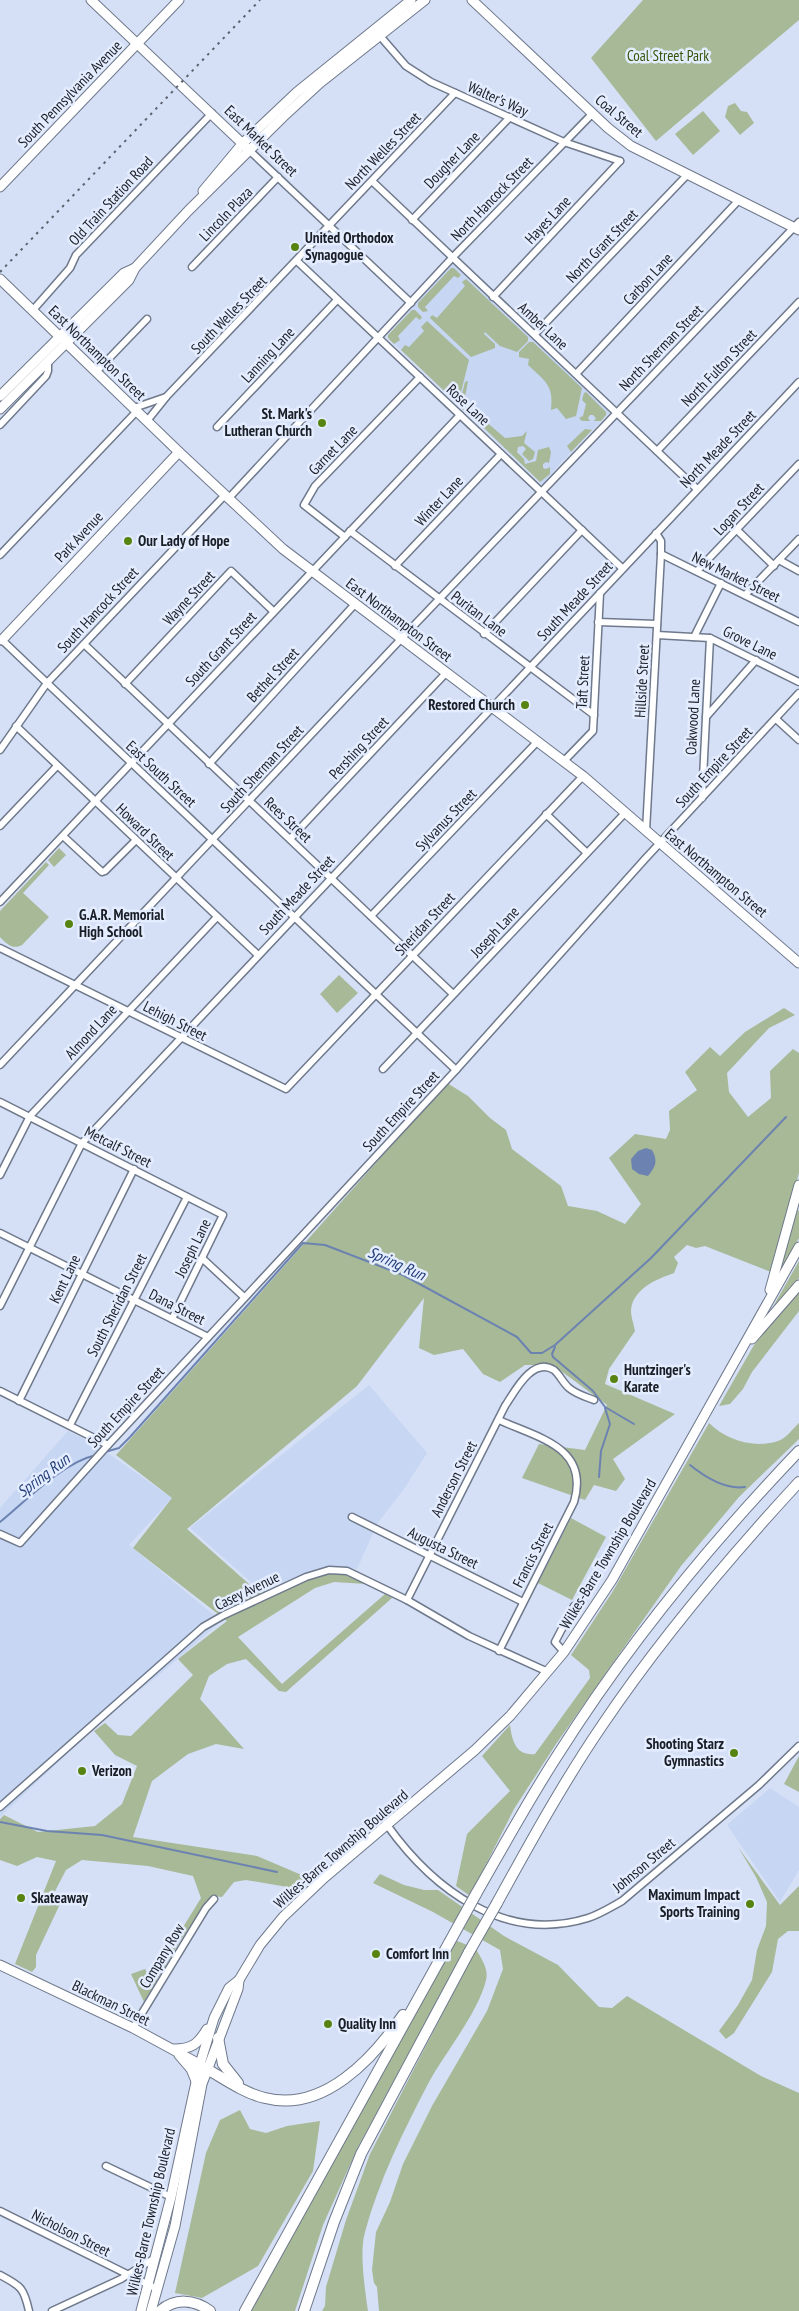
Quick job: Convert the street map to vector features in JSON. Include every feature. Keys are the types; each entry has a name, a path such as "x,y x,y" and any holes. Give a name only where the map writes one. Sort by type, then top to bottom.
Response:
{"highway":[{"path":"245,2311 534,1792 614,1672 705,1555 799,1451"},
{"path":"304,2311 334,2222 362,2154 469,1952 574,1768 638,1674 716,1576 799,1482"},
{"path":"204,2066 246,2092 266,2098 293,2101 317,2095 335,2085 360,2065 392,2031 435,1969"},
{"path":"218,2038 223,2064 246,2092"},
{"path":"160,2311 173,2303 186,2301 198,2304 210,2311"}],"main road":[{"name":"East Market Street","path":"91,0 250,151"},
{"name":"South Pennsylvania Avenue","path":"0,187 179,0"},
{"path":"188,211 214,176 243,143 315,76 411,0"},
{"path":"0,409 129,280 135,268 188,211 320,82 425,0"},
{"name":"Coal Street","path":"472,0 631,146 738,201 797,226"},
{"path":"0,396 124,273 135,268"},
{"name":"East Northampton Street","path":"0,279 178,452 283,549 583,776 799,963"},
{"name":"Park Avenue","path":"3,638 178,452"},
{"path":"0,627 3,638"},
{"path":"767,1303 799,1185"},
{"path":"799,1193 799,1200"},
{"name":"Wilkes-Barre Township Boulevard","path":"141,2311 153,2288 175,2226 214,2018 229,1988 239,1980 260,1944 283,1917 324,1878 475,1750 510,1716 564,1652 612,1580 799,1247"},
{"path":"743,1349 799,1285"},
{"name":"Blackman Street","path":"0,1965 133,2028 204,2066"},
{"name":"Wilkes-Barre Township Boulevard","path":"151,2311 156,2256 171,2198 196,2081 218,2038 238,1989 239,1980"},
{"path":"174,2049 188,2048 199,2043 214,2018"},
{"path":"174,2049 191,2069 196,2081"}],"street":[{"name":"Walter's Way","path":"380,36 406,66 431,82 564,142 620,161"},
{"name":"North Welles Street","path":"330,226 455,93"},
{"name":"Old Train Station Road","path":"33,310 70,268 76,255 212,113"},
{"name":"North Hancock Street","path":"411,303 452,258 593,113"},
{"name":"Dougher Lane","path":"412,220 510,117"},
{"name":"East Market Street","path":"250,151 411,303"},
{"name":"Hayes Lane","path":"494,297 620,161"},
{"name":"North Grant Street","path":"535,334 687,175"},
{"name":"Lincoln Plaza","path":"192,267 278,178"},
{"name":"Amber Lane","path":"372,181 697,489"},
{"name":"Carbon Lane","path":"576,374 738,201"},
{"name":"South Welles Street","path":"147,421 167,396 330,226"},
{"name":"North Sherman Street","path":"542,491 797,226"},
{"name":"Rose Lane","path":"297,261 622,568"},
{"name":"Lanning Lane","path":"217,427 337,300"},
{"name":"North Fulton Street","path":"657,451 799,302"},
{"name":"South Hancock Street","path":"0,750 47,683 411,303"},
{"path":"96,372 147,319"},
{"path":"0,425 46,376 48,362"},
{"name":"Garnet Lane","path":"345,537 304,505 315,486 420,377"},
{"name":"North Meade Street","path":"656,533 799,382"},
{"path":"15,393 21,403"},
{"path":"0,555 135,410 167,396"},
{"name":"South Grant Street","path":"0,902 460,415"},
{"name":"Winter Lane","path":"395,566 501,454"},
{"name":"Logan Street","path":"697,571 799,464"},
{"name":"South Sherman Street","path":"0,1065 542,491"},
{"path":"484,634 582,530"},
{"path":"737,530 777,563 799,571"},
{"name":"Puritan Lane","path":"350,531 484,634 594,715"},
{"name":"Hillside Street","path":"646,831 661,554 661,541 656,533"},
{"name":"South Meade Street","path":"0,1306 82,1142 656,533"},
{"path":"746,595 799,539"},
{"name":"New Market Street","path":"661,554 799,622"},
{"name":"Wayne Street","path":"125,684 231,571 273,611"},
{"path":"694,637 721,583"},
{"name":"Taft Street","path":"564,761 593,731 600,593"},
{"name":"Bethel Street","path":"208,764 356,604"},
{"path":"598,622 658,624"},
{"name":"Grove Lane","path":"657,635 710,638 799,682"},
{"name":"East South Street","path":"3,638 47,683 456,1070"},
{"name":"Oakwood Lane","path":"702,798 710,638"},
{"name":"Rees Street","path":"84,644 208,764 453,994"},
{"path":"706,717 756,660"},
{"name":"Pershing Street","path":"290,839 446,673"},
{"name":"South Empire Street","path":"0,1534 20,1543 108,1445 456,1070 660,843 799,693"},
{"path":"776,718 799,740"},
{"name":"Howard Street","path":"16,726 258,956"},
{"name":"Sylvanus Street","path":"372,916 538,741"},
{"path":"0,826 57,766"},
{"name":"Sheridan Street","path":"286,1090 583,776"},
{"name":"Joseph Lane","path":"383,1069 625,813"},
{"path":"546,814 588,852"},
{"path":"63,836 102,872 135,841"},
{"name":"Almond Lane","path":"0,1175 30,1116 217,917"},
{"name":"Lehigh Street","path":"0,948 286,1090"},
{"name":"Metcalf Street","path":"0,1102 223,1215"},
{"name":"Kent Lane","path":"18,1400 134,1169"},
{"name":"South Sheridan Street","path":"70,1425 186,1196"},
{"name":"Joseph Lane","path":"172,1319 223,1215"},
{"name":"Dana Street","path":"0,1232 208,1337"},
{"path":"203,1259 244,1298"},
{"name":"Anderson Street","path":"408,1600 499,1420 516,1390 529,1374 538,1368 554,1370 570,1388 594,1400"},
{"path":"0,1391 108,1445"},
{"name":"Francis Street","path":"499,1420 563,1450 576,1468 578,1490 574,1502 499,1651"},
{"name":"Augusta Street","path":"352,1517 523,1602"},
{"name":"Casey Avenue","path":"0,1807 196,1633 224,1615 292,1583 329,1570 347,1571 408,1600 499,1651 548,1672"},
{"path":"564,1652 555,1642 574,1606"},
{"name":"Johnson Street","path":"387,1825 402,1847 438,1883 476,1908 498,1916 529,1923 576,1920 598,1913 622,1901 759,1785 799,1746"},
{"name":"Company Row","path":"133,2028 206,1908 214,1899"},
{"path":"106,2166 171,2198"},
{"name":"Nicholson Street","path":"0,2212 153,2288"},
{"path":"52,2311 127,2276 150,2263 156,2256"},
{"path":"0,2275 20,2285 30,2311"}],"shaded area":[{"path":"454,259 612,410 558,466 543,485 387,337"},
{"path":"369,1385 427,1453 404,1489 377,1524 357,1569 329,1566 260,1590 190,1528"},
{"path":"68,1431 99,1447 172,1498 129,1545 221,1621 160,1674 107,1716 0,1817 0,1508"},
{"path":"770,1788 799,1807 799,1870 780,1902 727,1825"}],"green space":[{"name":"Coal Street Park","path":"643,0 799,0 799,20 656,141 591,58"},
{"path":"735,103 741,111 747,112 754,123 740,135 725,117 728,106"},
{"path":"703,111 720,131 693,155 675,134"},
{"path":"451,268 454,268 461,275 458,278 454,276 425,307 428,311 423,312 418,307 418,303"},
{"path":"466,279 528,337 528,341 517,352 500,346 485,332 484,334 495,344 495,348 471,357 430,318 432,315 437,318 465,286 462,282"},
{"path":"412,310 415,310 422,317 420,320 416,317 398,336 400,340 394,344 388,338 388,335"},
{"path":"427,321 469,360 458,404 401,350 405,345 409,347 424,331 421,327"},
{"path":"529,342 533,342 582,388 576,416 566,419 557,408 551,410 551,395 547,384 528,365 529,359 519,357 519,352"},
{"path":"468,381 464,402 467,408 478,413 477,419 474,420 459,406 465,382"},
{"path":"586,392 606,412 601,421 594,421 596,418 593,415 590,415 588,418 590,421 582,421 579,418 583,416 586,404 582,400"},
{"path":"484,420 505,438 522,436 527,431 524,443 535,452 533,459 529,461 522,454 526,449 523,446 518,447 517,452 524,459 525,464 536,461 538,450 549,447 551,452 549,463 543,464 543,468 550,467 550,474 540,482 483,427"},
{"path":"585,429 592,430 571,452 567,446"},
{"path":"59,848 66,855 54,867 48,860"},
{"path":"46,862 49,865 23,893 49,917 22,945 10,946 0,937 0,911"},
{"path":"339,975 358,993 337,1013 320,994"},
{"path":"784,1008 795,1015 769,1028 727,1073 729,1092 748,1117 771,1098 770,1071 793,1049 799,1053 799,1173 771,1272 705,1246 696,1248 687,1245 674,1257 678,1263 674,1273 646,1286 636,1297 632,1303 631,1311 635,1331 609,1369 605,1384 675,1414 613,1459 625,1479 616,1491 594,1485 585,1500 522,1478 539,1444 585,1450 607,1405 553,1365 525,1365 500,1382 483,1374 463,1349 434,1355 419,1348 424,1298 357,1386 187,1529 259,1593 328,1573 343,1574 366,1584 334,1582 315,1588 238,1637 282,1684 385,1594 392,1598 286,1692 279,1691 246,1659 227,1664 209,1676 200,1699 244,1749 216,1744 188,1754 152,1781 133,1837 257,1856 311,1879 299,1889 246,1880 234,1882 222,1897 211,1896 180,1941 144,2002 131,1974 145,1969 148,1975 161,1963 201,1898 193,1876 148,1866 82,1860 66,1870 52,1897 60,1904 36,1955 36,1967 32,1972 15,1964 56,1861 37,1857 17,1866 0,1860 0,1819 4,1815 38,1832 95,1826 122,1804 137,1766 115,1755 94,1731 105,1723 118,1735 131,1736 193,1675 178,1659 227,1621 133,1548 172,1498 116,1455 447,1083 468,1096 490,1118 506,1130 512,1149 561,1186 568,1206 597,1211 625,1224 641,1204 609,1158 635,1134 666,1139 670,1130 669,1111 697,1090 685,1072 710,1047 720,1056 745,1032"},
{"path":"795,1209 799,1211 799,1238 777,1278"},
{"path":"799,1261 799,1278 770,1312"},
{"path":"799,1291 799,1311 752,1372 743,1389 730,1404 719,1406 754,1345"},
{"path":"709,1423 732,1438 760,1444 781,1440 799,1423 799,1439 739,1497 681,1566 556,1744 514,1809 470,1896 456,1886 467,1834 510,1791 482,1756 510,1725 512,1737 519,1750 523,1753 535,1754 590,1678 589,1670 571,1655 613,1591"},
{"path":"571,1518 606,1537 572,1600 538,1583"},
{"path":"799,1756 799,1792 784,1784"},
{"path":"738,1847 780,1905 799,1886 799,1931 788,1931 778,1939 772,1972 734,2033 726,2039 719,2031 738,2005 752,1980 757,1950 766,1926 767,1902 756,1877"},
{"path":"380,1874 404,1885 424,1890 438,1890 504,1936 558,1965 599,2007 612,2008 627,1996 761,2076 799,2093 799,2311 379,2311 377,2287 374,2283 372,2270 376,2232 390,2202 403,2164 432,2106 487,2011 503,1969 500,1950 433,1912 373,1883"},
{"path":"455,1940 467,1945 358,2147 323,2225 295,2311 250,2311"},
{"path":"476,1949 484,1964 487,1976 482,1992 469,2018 429,2082 401,2137 377,2193 365,2232 363,2240 363,2271 368,2311 322,2311 325,2306 326,2287 346,2220 370,2154"},
{"path":"240,2110 250,2129 266,2133 287,2126 320,2121 313,2171 258,2266 202,2298 175,2293 206,2153 220,2120"}],"water":[{"path":"646,1148 652,1150 655,1157 654,1166 648,1176 639,1174 632,1169 631,1159 638,1151"}],"waterway":[{"name":"Spring Run","path":"105,1452 119,1448 130,1437 303,1243 325,1245 403,1275 517,1337 531,1353 542,1353 555,1345 651,1258 786,1117"},
{"path":"555,1347 552,1354 553,1357 593,1391 605,1407 634,1424"},
{"path":"599,1477 601,1451 610,1424 605,1408"},
{"name":"Spring Run","path":"0,1522 58,1474 83,1459 96,1455"},
{"path":"690,1465 723,1485 745,1487"},
{"path":"0,1822 47,1831 102,1835 277,1872"}],"railway":[{"path":"0,272 260,0"}],"place":[{"name":"United Orthodox Synagogue","path":"295,247"},
{"name":"St. Mark's Lutheran Church","path":"322,423"},
{"name":"Our Lady of Hope","path":"128,541"},
{"name":"Restored Church","path":"525,705"},
{"name":"G.A.R. Memorial High School","path":"69,924"},
{"name":"Huntzinger's Karate","path":"614,1379"},
{"name":"Shooting Starz Gymnastics","path":"734,1753"},
{"name":"Verizon","path":"82,1771"},
{"name":"Skateaway","path":"21,1898"},
{"name":"Maximum Impact Sports Training","path":"750,1904"},
{"name":"Comfort Inn","path":"376,1954"},
{"name":"Quality Inn","path":"328,2024"}]}
